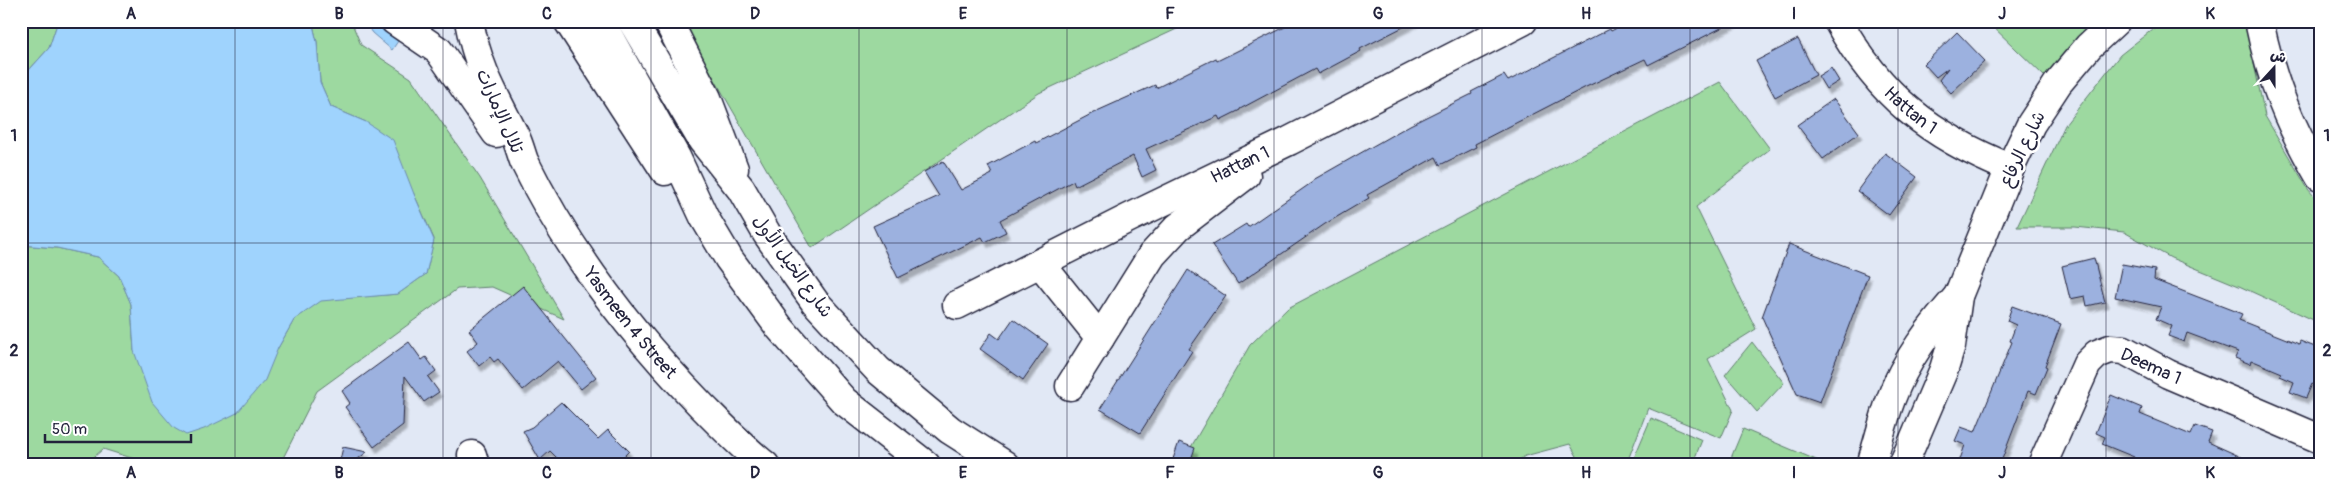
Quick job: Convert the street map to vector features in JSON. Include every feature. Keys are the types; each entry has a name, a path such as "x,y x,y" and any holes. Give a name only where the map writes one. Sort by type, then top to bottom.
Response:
{"street":[{"name":"تلال الإمارات","path":"425,21 439,51 499,138 524,160"},
{"name":"تلال الإمارات","path":"469,21 484,75 517,140 524,160"},
{"path":"568,21 662,166 682,193 704,217"},
{"path":"600,21 676,157 704,217 729,259 779,327 844,401 926,465"},
{"name":"شارع الخيل الأول","path":"632,21 702,140 741,189 767,234 815,302 878,370 950,430 1005,465"},
{"path":"668,21 707,98 741,189"},
{"name":"Hattan 1","path":"957,305 1129,218 1290,141 1523,21"},
{"name":"Hattan 1","path":"1838,21 1854,50 1878,81 1907,109 1947,138 2010,168"},
{"name":"شارع الرفاع","path":"1903,465 1934,398 1944,369 1950,346 1958,296 2010,168 2031,124 2058,83 2089,46 2116,21"},
{"path":"2258,21 2278,94 2296,137 2320,177"},
{"name":"تلال الإمارات","path":"399,22 439,51"},
{"path":"1070,386 1152,256 1178,227 1290,141"},
{"name":"Yasmeen 4 Street","path":"524,160 565,233 612,302 665,368 743,447 764,465"},
{"path":"1129,218 1152,256"},
{"path":"1040,263 1100,338"},
{"name":"شارع الرفاع","path":"1871,465 1891,397 1901,376 1926,335 1958,296"},
{"name":"Deema 1","path":"2042,465 2087,364 2097,354 2110,349 2124,350 2168,374 2320,438"}],"green space":[{"path":"21,21 58,21 49,48 21,79"},
{"path":"312,21 351,21 361,45 411,78 480,178 564,319 492,287 457,289 317,391 282,460 284,465 154,465 103,449 85,465 21,465 21,245 57,248 98,257 119,276 131,304 134,351 278,348 294,320 321,300 398,294 426,274 434,239 414,194 366,122 331,107 320,82 317,42"},
{"path":"681,21 1194,21 1039,93 812,248"},
{"path":"1987,21 2100,21 2045,77"},
{"path":"2163,21 2245,21 2265,116 2308,189 2320,203 2320,323 2239,286 2171,258 2124,232 2075,227 2017,227 2065,125 2120,55"},
{"path":"1720,82 1770,149 1696,207 1756,329 1708,359 1733,410 1721,438 1648,408 1626,465 1582,465 1570,444 1525,456 1512,465 1203,465 1204,461 1187,454 1250,345 1288,308"},
{"path":"1752,342 1784,383 1757,412 1725,375"},
{"path":"1651,418 1702,440 1692,465 1631,465"},
{"path":"1743,429 1828,465 1728,465"}],"water":[{"path":"58,21 312,21 317,42 320,82 331,107 366,122 393,140 434,240 426,274 398,294 321,301 294,320 278,348 265,380 237,413 204,429 186,435 174,428 152,402 134,351 131,304 119,276 98,257 57,248 21,245 21,79 49,48"},
{"path":"364,21 376,21 398,41 392,50 372,33"}],"building":[{"path":"1297,21 1415,21 1360,49 1361,51 1318,74 1315,69 1220,120 1218,116 1146,149 1156,170 1142,177 1133,156 1075,186 1073,181 1000,220 1006,232 985,242 982,237 898,278 873,226 939,196 924,172 943,161 961,190 992,174 988,166 1035,141 1036,143 1097,111 1155,85 1156,88 1216,58 1217,61"},
{"path":"1630,21 1735,21 1648,65 1645,59 1586,87 1475,144 1476,147 1440,165 1436,157 1367,195 1369,198 1325,224 1238,284 1212,245 1246,224 1248,227 1313,180 1410,125 1472,94 1471,92 1504,75 1508,81 1610,29 1611,31"},
{"path":"1957,32 1985,61 1951,93 1939,80 1948,68 1936,77 1924,64"},
{"path":"1798,39 1816,75 1775,97 1756,61"},
{"path":"1831,68 1839,81 1826,89 1818,76"},
{"path":"1834,99 1859,133 1823,159 1797,125"},
{"path":"1885,153 1917,177 1889,215 1857,191"},
{"path":"1789,244 1868,275 1820,402 1797,394 1762,317"},
{"path":"2094,258 2105,302 2087,306 2085,296 2070,299 2062,266"},
{"path":"2122,264 2155,270 2154,280 2242,314 2239,320 2299,344 2300,341 2320,349 2320,387 2312,384 2306,398 2290,392 2294,382 2280,376 2282,373 2251,360 2250,364 2235,358 2238,352 2187,333 2184,342 2168,336 2172,326 2156,319 2161,307 2115,297"},
{"path":"1188,270 1226,296 1189,349 1192,351 1140,433 1100,409"},
{"path":"523,286 596,377 581,389 558,361 523,390 498,359 494,362 490,357 479,366 467,351 478,342 469,330"},
{"path":"2012,306 2061,324 2045,366 2047,367 2036,394 2028,391 2001,462 1994,459 1991,465 1958,465 1965,445 1955,441 1961,427 1975,432 2012,342 2010,341 2016,325 2007,321"},
{"path":"1013,319 1048,344 1023,380 980,349 991,333 999,339"},
{"path":"409,342 422,360 426,357 436,371 428,377 439,392 424,402 405,376 403,425 374,447 345,407 350,403 342,391"},
{"path":"2111,395 2142,408 2140,414 2191,435 2195,426 2212,432 2208,442 2259,465 2132,465 2134,457 2102,444 2105,437 2096,433"},
{"path":"561,402 598,439 608,430 629,451 615,465 564,465 550,451 540,460 523,431 532,427"},
{"path":"1179,442 1195,448 1189,465 1173,459"},
{"path":"343,447 367,452 350,465 339,465"}]}
